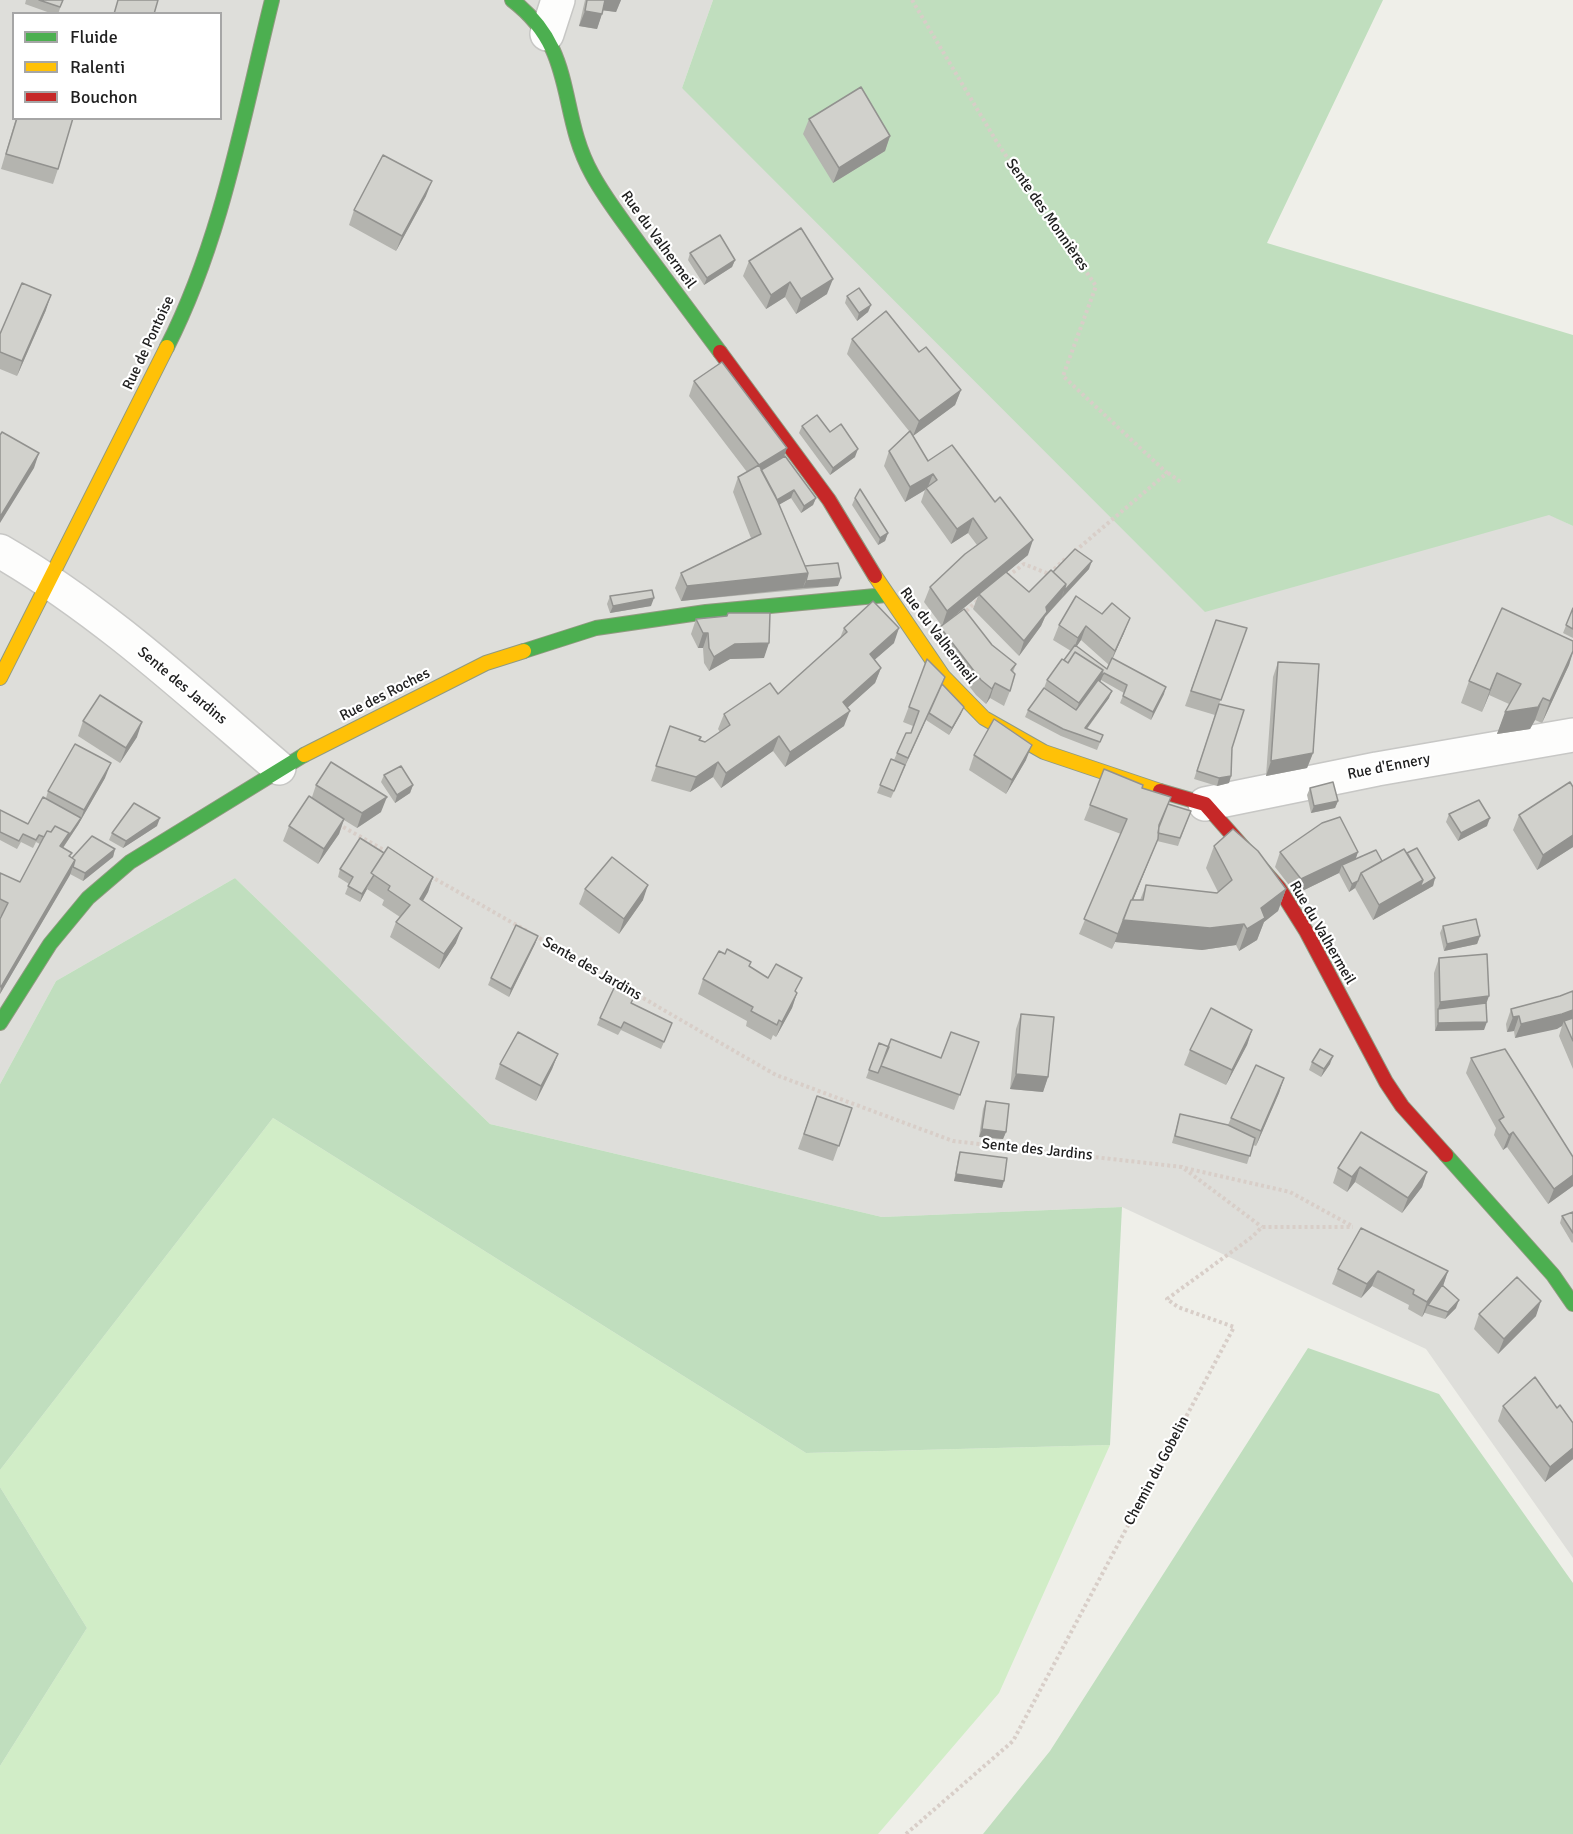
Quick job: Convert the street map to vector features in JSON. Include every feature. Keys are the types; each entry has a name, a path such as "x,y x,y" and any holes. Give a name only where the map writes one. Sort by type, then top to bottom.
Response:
{"street":[{"name":"Rue de Pontoise","path":"0,678 183,313 219,217 272,0"},
{"name":"Rue du Valhermeil","path":"512,0 529,10 548,34 566,80 571,116 586,164 609,202 829,500 886,595 921,647 964,700 984,718 1044,752 1106,774 1205,804 1241,842 1279,888 1306,931 1386,1082 1402,1106 1552,1275 1573,1304"},
{"path":"548,34 558,0"},
{"name":"Sente des Jardins","path":"0,551 50,580 164,670 279,768"},
{"name":"Rue des Roches","path":"0,1023 50,944 88,898 130,862 279,768 395,706 486,663 596,628 706,612 886,595"},
{"name":"Rue d'Ennery","path":"1205,804 1377,769 1573,735"}],"path":[{"name":"Sente des Monnières","path":"912,0 998,144 1096,286 1063,376 1167,473 1182,483"},
{"path":"1006,577 1024,564 1049,574 1167,473"},
{"path":"921,647 956,621 980,598"},
{"path":"331,820 390,854"},
{"name":"Sente des Jardins","path":"420,870 776,1075 953,1141 1182,1167 1290,1192 1353,1227 1262,1227"},
{"path":"1182,1167 1262,1227"},
{"name":"Chemin du Gobelin","path":"906,1834 1013,1741 1234,1327 1178,1307 1167,1299 1252,1237 1262,1227"}],"shaded area":[{"path":"0,0 713,0 682,88 1573,526 1573,1558 1426,1349 1122,1207 882,1217 490,1124 235,878 56,981 0,1084"}],"green space":[{"path":"713,0 1383,0 1267,243 1573,335 1573,526 1549,515 1205,612 682,88"},
{"path":"235,878 490,1124 882,1217 1122,1207 1110,1445 806,1453 273,1118 0,1470 0,1084 56,981"},
{"path":"273,1118 806,1453 1110,1445 999,1693 878,1834 0,1834 0,1766 87,1628 0,1487 0,1470"},
{"path":"1308,1348 1439,1394 1573,1583 1573,1834 983,1834 1050,1751"},
{"path":"0,1487 87,1628 0,1766"}],"building":[{"path":"39,0 63,0 60,7"},
{"path":"118,0 158,0 155,12 115,12"},
{"path":"587,0 605,0 602,14 585,11"},
{"path":"861,87 890,136 839,168 809,119"},
{"path":"16,120 72,120 58,169 6,154"},
{"path":"383,155 432,181 402,236 354,210"},
{"path":"801,228 833,279 801,299 790,282 771,295 749,261"},
{"path":"720,235 735,260 707,278 690,253"},
{"path":"22,283 51,295 22,361 0,352 0,334"},
{"path":"859,288 871,305 859,313 847,296"},
{"path":"886,311 919,352 926,347 961,390 919,421 852,339"},
{"path":"722,362 787,448 759,465 694,381"},
{"path":"817,415 830,432 841,424 858,449 833,468 802,426"},
{"path":"910,431 928,461 952,445 995,502 1000,497 1033,540 947,611 930,587 965,554 987,538 973,518 957,529 926,488 937,480 933,474 910,487 889,451"},
{"path":"2,432 39,453 0,517 0,435"},
{"path":"785,456 816,498 804,506 794,490 777,500 761,470"},
{"path":"759,465 775,495 808,573 687,586 681,573 761,534 738,477"},
{"path":"860,489 888,533 880,538 855,498"},
{"path":"1075,549 1092,561 1064,591 1066,584 1053,572"},
{"path":"838,563 841,578 806,581 808,573 805,566"},
{"path":"1051,570 1066,584 1046,607 1047,612 1024,641 979,594 1006,572 1029,592"},
{"path":"652,590 654,598 613,606 610,596"},
{"path":"1076,596 1102,614 1112,603 1130,618 1115,651 1086,626 1078,638 1059,625"},
{"path":"873,601 899,628 870,654 881,668 843,702 850,711 790,752 779,736 726,773 718,762 696,777 656,766 670,726 701,737 699,740 705,742 730,725 724,714 770,683 778,694 847,632 844,628"},
{"path":"1502,608 1573,641 1573,651 1550,701 1543,698 1538,707 1505,712 1521,684 1497,673 1490,690 1469,681"},
{"path":"1573,608 1573,629 1566,625"},
{"path":"964,609 992,645 1016,664 1011,670 1015,674 1010,691 995,683 992,689 981,680 940,627"},
{"path":"728,613 770,613 769,643 735,644 714,657 709,648 708,633 703,633 696,619 727,616"},
{"path":"1216,620 1247,628 1221,700 1191,691"},
{"path":"1075,645 1107,669 1112,658 1166,687 1153,712 1123,696 1127,685 1104,673 1100,678 1103,670 1075,652 1068,663 1064,660"},
{"path":"1075,652 1103,670 1079,703 1047,680 1062,659 1068,663"},
{"path":"927,659 945,677 908,758 897,753 906,733 911,733 919,711 909,707"},
{"path":"1278,662 1319,664 1313,753 1271,761"},
{"path":"1098,680 1112,691 1085,728 1103,735 1100,742 1063,729 1028,710 1044,688 1076,710"},
{"path":"942,684 964,707 952,728 929,713"},
{"path":"100,695 142,722 126,748 83,721"},
{"path":"1219,704 1244,710 1232,748 1231,776 1219,778 1197,771"},
{"path":"994,719 1032,745 1012,780 974,755"},
{"path":"75,744 111,763 84,810 48,791"},
{"path":"891,759 905,765 894,791 880,785"},
{"path":"331,762 387,797 362,813 316,785"},
{"path":"401,766 413,785 397,795 384,775"},
{"path":"1104,769 1143,785 1142,788 1171,797 1159,825 1158,839 1118,934 1084,919 1127,819 1090,805"},
{"path":"1333,782 1338,801 1314,806 1310,788"},
{"path":"1570,782 1573,787 1573,835 1543,855 1519,815"},
{"path":"309,796 344,819 324,849 289,826"},
{"path":"43,797 81,818 66,840 69,833 55,826 51,832 47,831 44,837 39,835 36,840 23,834 19,841 0,832 0,810 28,824"},
{"path":"1479,800 1490,818 1461,833 1449,814"},
{"path":"134,803 160,818 126,841 112,833"},
{"path":"1168,804 1191,811 1180,838 1158,833"},
{"path":"1340,817 1358,852 1301,879 1280,852 1322,823"},
{"path":"55,826 69,833 60,846 72,853 69,856 75,860 1,987 0,919 8,903 0,899 0,873 20,882 47,831 51,832"},
{"path":"1233,829 1258,851 1286,889 1261,908 1265,918 1247,929 1244,924 1210,928 1123,920 1131,900 1143,900 1146,885 1217,893 1232,880 1214,846"},
{"path":"92,836 115,849 85,873 73,867 75,860 72,858"},
{"path":"360,838 384,853 371,873 374,875 362,894 348,886 353,877 340,869"},
{"path":"388,847 433,877 420,899 462,928 444,954 396,922 410,905 388,890 390,886 371,873"},
{"path":"1417,848 1435,878 1420,887 1423,880 1407,853"},
{"path":"1404,849 1423,880 1379,905 1361,873"},
{"path":"1376,850 1382,861 1361,873 1358,881 1352,884 1342,865"},
{"path":"612,857 648,885 624,919 585,889"},
{"path":"1476,919 1480,936 1447,944 1443,926"},
{"path":"516,925 538,936 511,989 491,978"},
{"path":"727,949 751,962 749,966 768,978 776,964 802,978 782,1022 779,1020 777,1025 751,1011 753,1007 703,979 719,951 725,954"},
{"path":"1487,954 1489,996 1440,1002 1439,958"},
{"path":"615,986 634,997 631,1003 672,1023 664,1042 624,1022 621,1028 600,1018"},
{"path":"1573,991 1573,1010 1521,1024 1519,1016 1513,1017 1511,1009"},
{"path":"1486,1003 1487,1022 1438,1023 1438,1009"},
{"path":"1211,1008 1252,1030 1232,1070 1190,1050"},
{"path":"1021,1014 1054,1017 1048,1077 1016,1074"},
{"path":"1573,1018 1573,1041 1564,1021"},
{"path":"518,1032 558,1054 541,1086 500,1064"},
{"path":"951,1032 979,1042 960,1095 881,1066 891,1039 941,1058"},
{"path":"879,1043 889,1047 878,1073 869,1070"},
{"path":"1320,1049 1333,1056 1324,1069 1312,1062"},
{"path":"1505,1049 1573,1157 1573,1175 1554,1189 1513,1132 1509,1135 1499,1120 1504,1117 1471,1058"},
{"path":"1256,1065 1284,1078 1261,1131 1231,1118"},
{"path":"817,1096 852,1108 839,1146 804,1134"},
{"path":"986,1101 1009,1104 1006,1132 982,1129"},
{"path":"1180,1114 1228,1125 1255,1138 1250,1156 1175,1136"},
{"path":"1361,1132 1427,1172 1408,1198 1360,1167 1352,1177 1338,1168"},
{"path":"960,1152 1007,1158 1004,1181 956,1174"},
{"path":"1573,1212 1573,1233 1562,1216"},
{"path":"1361,1228 1448,1271 1427,1302 1413,1294 1414,1290 1378,1271 1367,1284 1338,1269"},
{"path":"1517,1277 1541,1301 1504,1339 1479,1314"},
{"path":"1442,1285 1459,1300 1448,1312 1428,1305"},
{"path":"1535,1377 1557,1408 1560,1405 1573,1423 1573,1448 1550,1467 1503,1406"}],"traffic: fast":[{"path":"167,347 203,264 217,221 241,133 272,0"},
{"path":"512,0 533,19 547,39 557,60 581,150 597,184 720,352"},
{"path":"524,651 596,628 706,612 886,595"},
{"path":"0,1023 50,944 88,898 130,862 304,755"},
{"path":"1446,1155 1553,1275 1573,1304"}],"traffic: slow":[{"path":"0,678 167,347"},
{"path":"875,576 943,676 984,718 1044,752 1160,791"},
{"path":"304,755 486,663 524,651"}],"traffic: jam":[{"path":"720,352 829,500 875,576"},
{"path":"1160,791 1205,804 1279,888 1306,931 1386,1082 1402,1106 1446,1155"}]}
